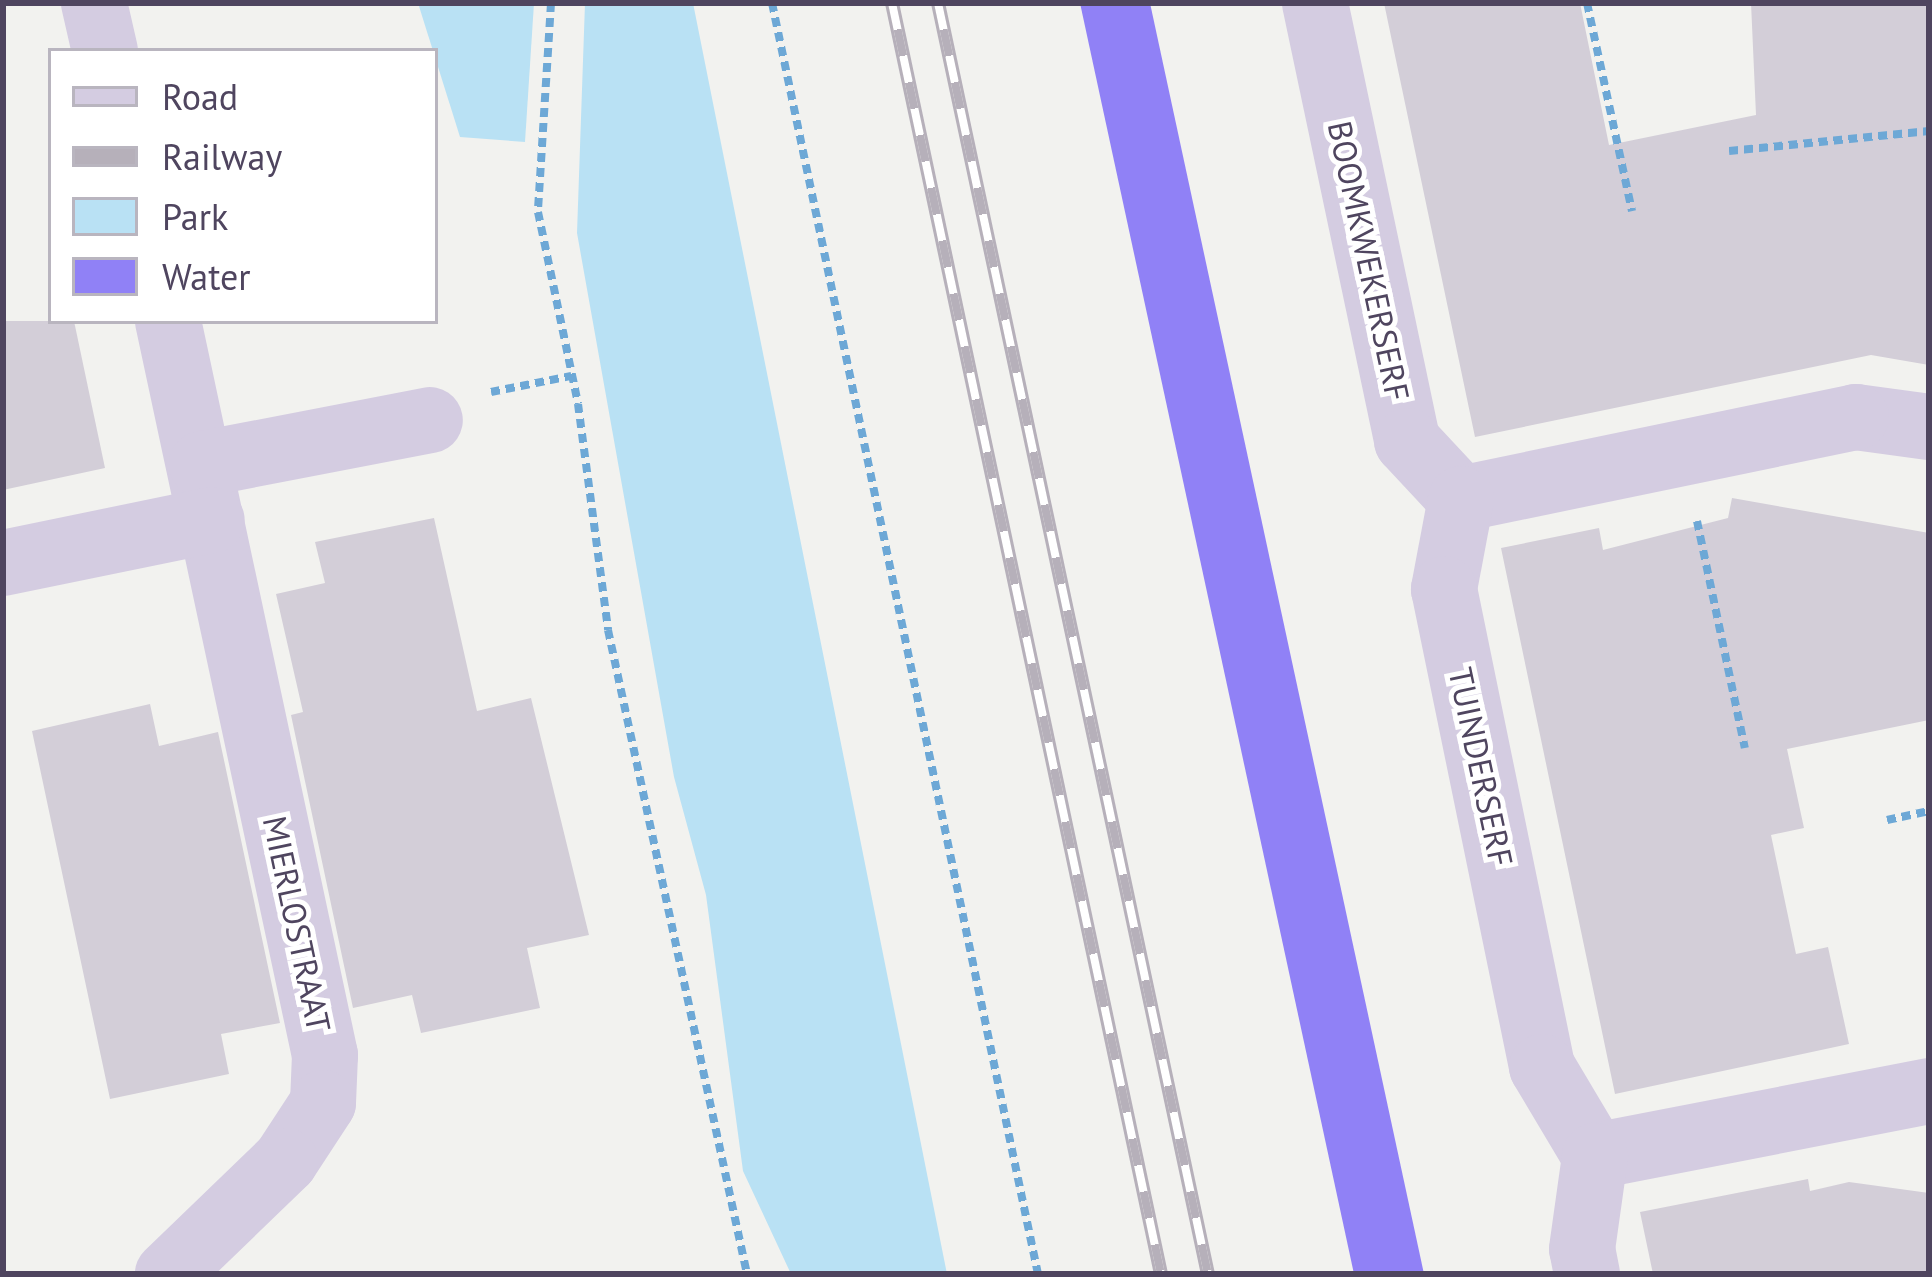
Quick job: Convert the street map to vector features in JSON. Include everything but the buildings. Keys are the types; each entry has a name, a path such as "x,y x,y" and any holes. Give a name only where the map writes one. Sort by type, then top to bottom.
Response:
{"street":[{"path":"94,3 104,48"},
{"name":"BOOMKWEKERSERF","path":"1315,3 1407,440 1461,499"},
{"name":"MIERLOSTRAAT","path":"168,1274 285,1161 322,1103 325,1055 169,324"},
{"path":"1461,499 1856,417 1929,427"},
{"path":"3,563 430,420"},
{"name":"TUINDERSERF","path":"1461,499 1444,589 1542,1067 1594,1156"},
{"path":"1587,1274 1582,1249 1594,1156 1929,1091"}],"path":[{"path":"550,3 538,212 571,376 608,630 747,1274"},
{"path":"772,3 1038,1274"},
{"path":"1588,3 1632,212"},
{"path":"1729,151 1929,131"},
{"path":"490,392 571,376"},
{"path":"1682,453 1745,748"},
{"path":"1887,820 1929,811"}],"green space":[{"path":"418,3 534,3 525,142 460,137 438,67 438,48 432,48"},
{"path":"585,3 693,3 947,1274 791,1274 743,1171 706,895 674,777 577,233"}],"water":[{"path":"1080,3 1150,3 1424,1274 1354,1274"}],"railway":[{"path":"892,3 1161,1274"},
{"path":"938,3 1208,1274"}]}
